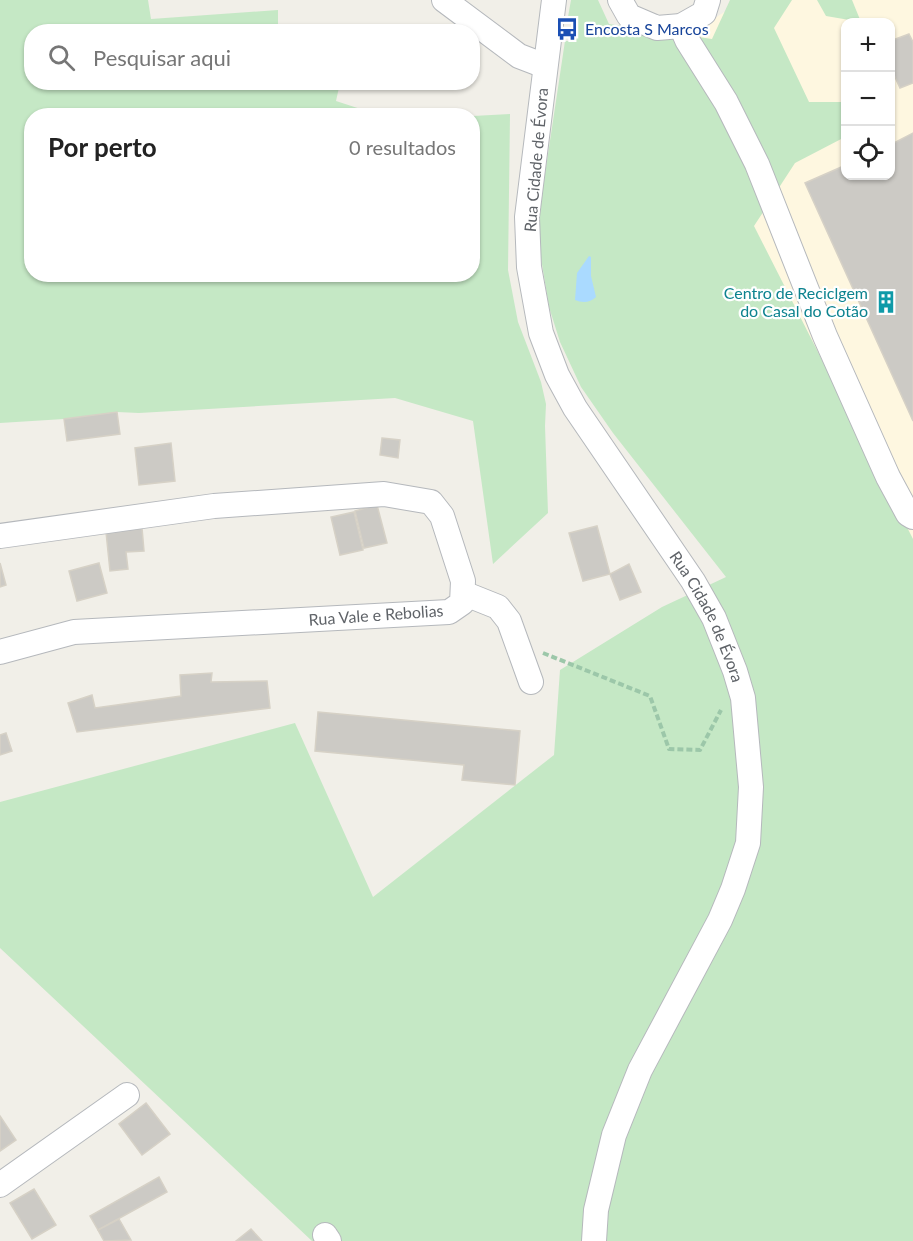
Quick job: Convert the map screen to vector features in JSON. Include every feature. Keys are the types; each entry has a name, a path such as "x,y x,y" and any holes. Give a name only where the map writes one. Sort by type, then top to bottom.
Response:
{"street":[{"path":"444,0 476,24"},
{"name":"Rua Cidade de Évora","path":"554,0 527,217 529,267 541,333 557,375 575,408 693,581 714,618 743,698 751,787 748,843 733,889 720,920 640,1070 614,1135 596,1210 594,1241"},
{"path":"620,0 629,16 657,28 684,33 726,102 757,164 825,336 888,477 908,514 913,518"},
{"path":"684,33 704,12 708,0"},
{"path":"480,27 519,56 545,66"},
{"name":"Rua Vale e Rebolias","path":"0,536 214,506 384,494 431,502 442,516 463,581 462,603 449,612 74,632 0,652"},
{"path":"463,593 498,607 509,621 531,682"},
{"path":"0,1185 127,1095"}],"path":[{"path":"517,643 650,696 669,749 700,750 720,711 726,708"}],"shaded area":[{"path":"743,0 913,0 913,601 667,49"}],"green space":[{"path":"0,0 148,0 151,19 278,10 278,24 24,24 24,90 338,90 336,101 358,108 24,108 24,282 480,282 480,116 510,114 508,270 518,322 541,382 546,404 548,513 493,564 473,421 395,398 139,413 117,412 64,419 0,423"},
{"path":"571,0 598,0 609,24 712,39 730,0 792,0 774,28 809,102 841,102 841,139 795,163 754,226 913,539 913,1241 312,1241 0,948 0,802 295,723 373,897 554,755 560,670 662,607 726,577 613,433 581,387 560,342 549,307 541,258 539,225 565,41 569,41 572,18 568,17"},
{"path":"817,0 852,0 859,18 841,19 826,16"}],"water":[{"path":"589,256 591,257 591,276 596,297 580,302 575,300 577,273"}],"building":[{"path":"909,34 913,42 913,83 900,88 895,77 895,39"},
{"name":"Centro de Reciclgem do Casal do Cotão","path":"913,133 913,421 805,183 841,167 841,180 895,180 895,142"},
{"path":"117,412 120,434 67,441 64,419"},
{"path":"382,438 400,440 398,458 380,455"},
{"path":"171,443 175,481 139,485 135,448"},
{"path":"377,505 387,543 364,548 355,511"},
{"path":"354,512 363,550 340,555 331,517"},
{"path":"597,526 610,574 583,581 569,533"},
{"path":"142,528 144,551 126,552 128,569 110,571 106,532"},
{"path":"0,563 6,585 0,587"},
{"path":"99,563 107,593 77,601 69,571"},
{"path":"629,564 641,592 620,600 610,574"},
{"path":"212,673 211,682 267,681 270,708 77,732 68,703 92,695 95,708 181,696 180,675"},
{"path":"318,712 520,731 515,785 462,780 464,765 315,751"},
{"path":"6,733 12,751 0,755 0,735"},
{"path":"146,1103 170,1134 142,1155 119,1124"},
{"path":"0,1116 16,1140 0,1151"},
{"path":"159,1177 167,1192 98,1230 90,1216"},
{"path":"34,1189 56,1225 32,1239 10,1203"},
{"path":"119,1219 131,1240 104,1241 98,1230"},
{"path":"251,1229 262,1241 236,1241"}],"place":[{"name":"Encosta S Marcos","path":"567,29"},
{"name":"Centro de Reciclgem do Casal do Cotão","path":"886,302"}]}
